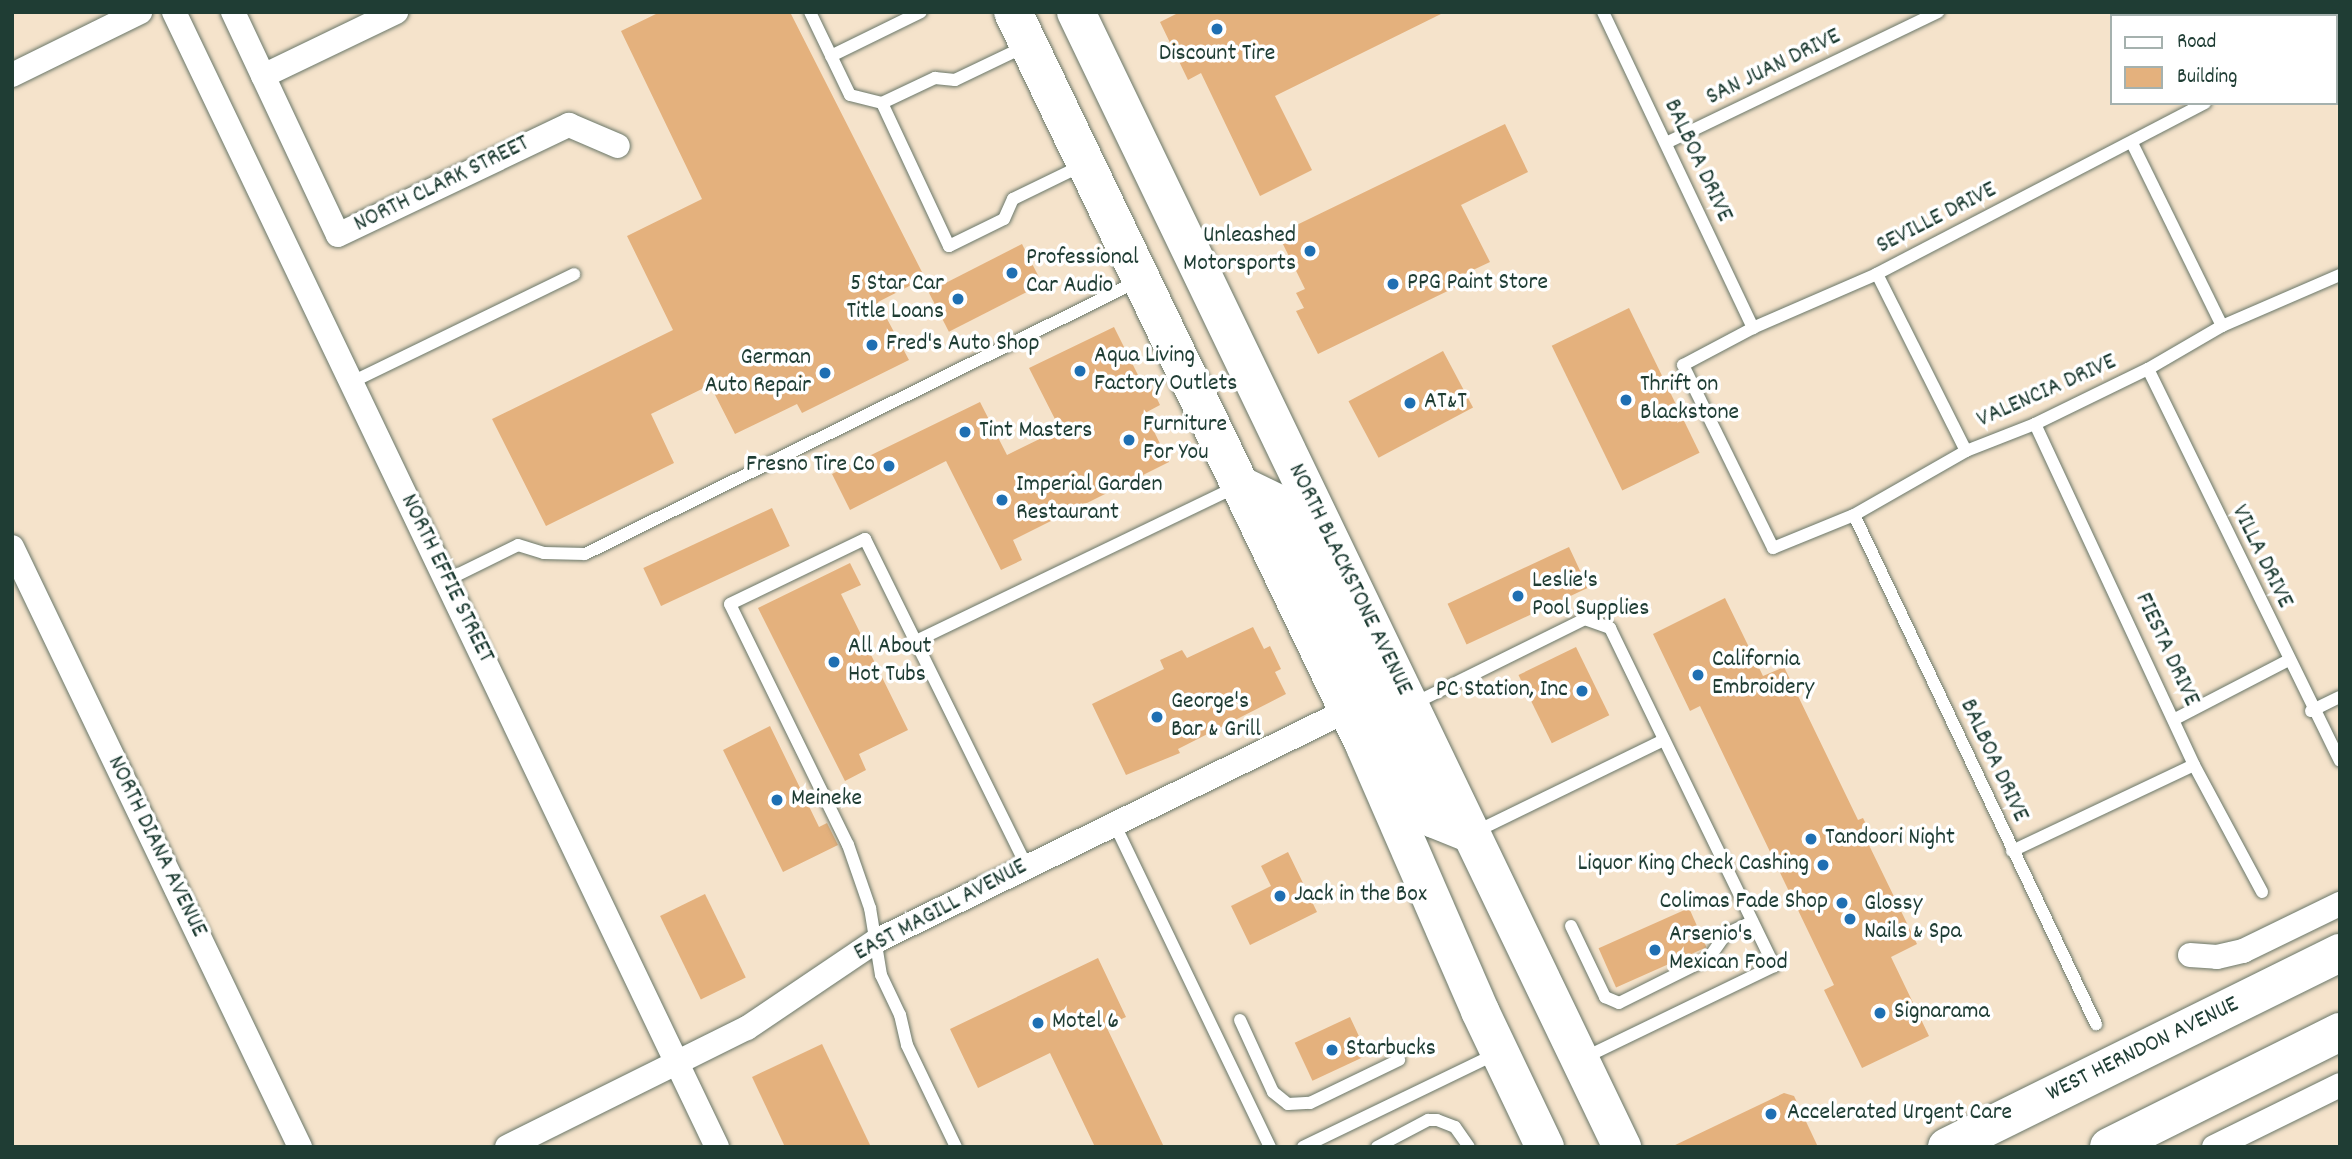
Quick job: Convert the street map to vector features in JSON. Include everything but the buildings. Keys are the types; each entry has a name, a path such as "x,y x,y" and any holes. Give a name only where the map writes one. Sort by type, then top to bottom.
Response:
{"main road":[{"name":"NORTH BLACKSTONE AVENUE","path":"1076,12 1622,1147"},
{"path":"1021,29 1348,710 1499,1052 1545,1147"},
{"path":"1240,485 1279,504 1358,668 1385,697 1410,706"},
{"path":"1348,710 1361,708 1381,719 1434,819 1471,834"},
{"name":"WEST HERNDON AVENUE","path":"1947,1147 2340,953"},
{"path":"2109,1147 2340,1032"}],"street":[{"path":"12,75 140,12"},
{"name":"NORTH EFFIE STREET","path":"174,12 717,1147"},
{"name":"NORTH CLARK STREET","path":"233,12 338,235 569,125 618,146"},
{"path":"263,76 396,12"},
{"name":"NORTH DIANA AVENUE","path":"12,547 300,1147"},
{"name":"EAST MAGILL AVENUE","path":"507,1147 747,1027 876,941 1026,865 1348,710"},
{"path":"2190,955 2217,957 2243,951 2340,904"},
{"path":"2214,1147 2340,1085"}],"lane":[{"path":"810,12 850,96 882,103 934,78 955,80 1021,29"},
{"path":"831,56 921,12"},
{"name":"BALBOA DRIVE","path":"1602,12 1753,328"},
{"name":"SAN JUAN DRIVE","path":"1666,143 1938,12"},
{"path":"882,103 949,246 1004,219 1013,199 1086,164"},
{"name":"SEVILLE DRIVE","path":"1773,548 1683,365 1753,328 1877,274 2201,105"},
{"path":"2133,143 2222,326"},
{"path":"352,382 575,274"},
{"path":"1877,274 1966,451"},
{"name":"VALENCIA DRIVE","path":"1773,548 1854,515 1966,451 2035,424 2148,369 2222,326 2340,275"},
{"path":"447,580 518,545 544,553 585,554 1141,279"},
{"name":"VILLA DRIVE","path":"2148,369 2311,711 2340,761"},
{"name":"FIESTA DRIVE","path":"2035,424 2175,719 2194,765 2262,892"},
{"path":"916,641 1240,485"},
{"name":"BALBOA DRIVE","path":"1854,515 2011,851 2096,1024"},
{"path":"956,1147 907,1045 900,1014 881,975 876,941 848,845 730,604 865,539 1026,865"},
{"path":"1410,706 1585,619 1610,628 1774,966 1581,1060"},
{"path":"2175,719 2287,661"},
{"path":"2311,711 2340,697"},
{"path":"1471,834 1664,740"},
{"path":"2011,851 2194,765"},
{"path":"1114,823 1270,1147"},
{"path":"1571,926 1605,997 1619,1003 1709,958 1726,934 1752,922"},
{"path":"1240,1020 1273,1092 1288,1104 1310,1103 1399,1060"},
{"path":"1303,1147 1499,1052"},
{"path":"1377,1147 1437,1120 1455,1127 1469,1147"}],"place":[{"name":"Discount Tire","path":"1217,29"},
{"name":"Unleashed Motorsports","path":"1310,251"},
{"name":"Professional Car Audio","path":"1012,273"},
{"name":"PPG Paint Store","path":"1393,284"},
{"name":"5 Star Car Title Loans","path":"958,299"},
{"name":"Fred's Auto Shop","path":"872,345"},
{"name":"Aqua Living Factory Outlets","path":"1080,371"},
{"name":"German Auto Repair","path":"825,373"},
{"name":"Thrift on Blackstone","path":"1626,400"},
{"name":"AT&T","path":"1410,403"},
{"name":"Tint Masters","path":"965,432"},
{"name":"Furniture For You","path":"1129,440"},
{"name":"Fresno Tire Co","path":"889,466"},
{"name":"Imperial Garden Restaurant","path":"1002,500"},
{"name":"Leslie's Pool Supplies","path":"1518,596"},
{"name":"All About Hot Tubs","path":"834,662"},
{"name":"California Embroidery","path":"1698,675"},
{"name":"PC Station, Inc","path":"1582,691"},
{"name":"George's Bar & Grill","path":"1157,717"},
{"name":"Meineke","path":"777,800"},
{"name":"Tandoori Night","path":"1811,839"},
{"name":"Liquor King Check Cashing","path":"1823,865"},
{"name":"Jack in the Box","path":"1280,896"},
{"name":"Colimas Fade Shop","path":"1842,903"},
{"name":"Glossy Nails & Spa","path":"1850,919"},
{"name":"Arsenio's Mexican Food","path":"1655,950"},
{"name":"Signarama","path":"1880,1013"},
{"name":"Motel 6","path":"1038,1023"},
{"name":"Starbucks","path":"1332,1050"},
{"name":"Accelerated Urgent Care","path":"1771,1114"}]}
